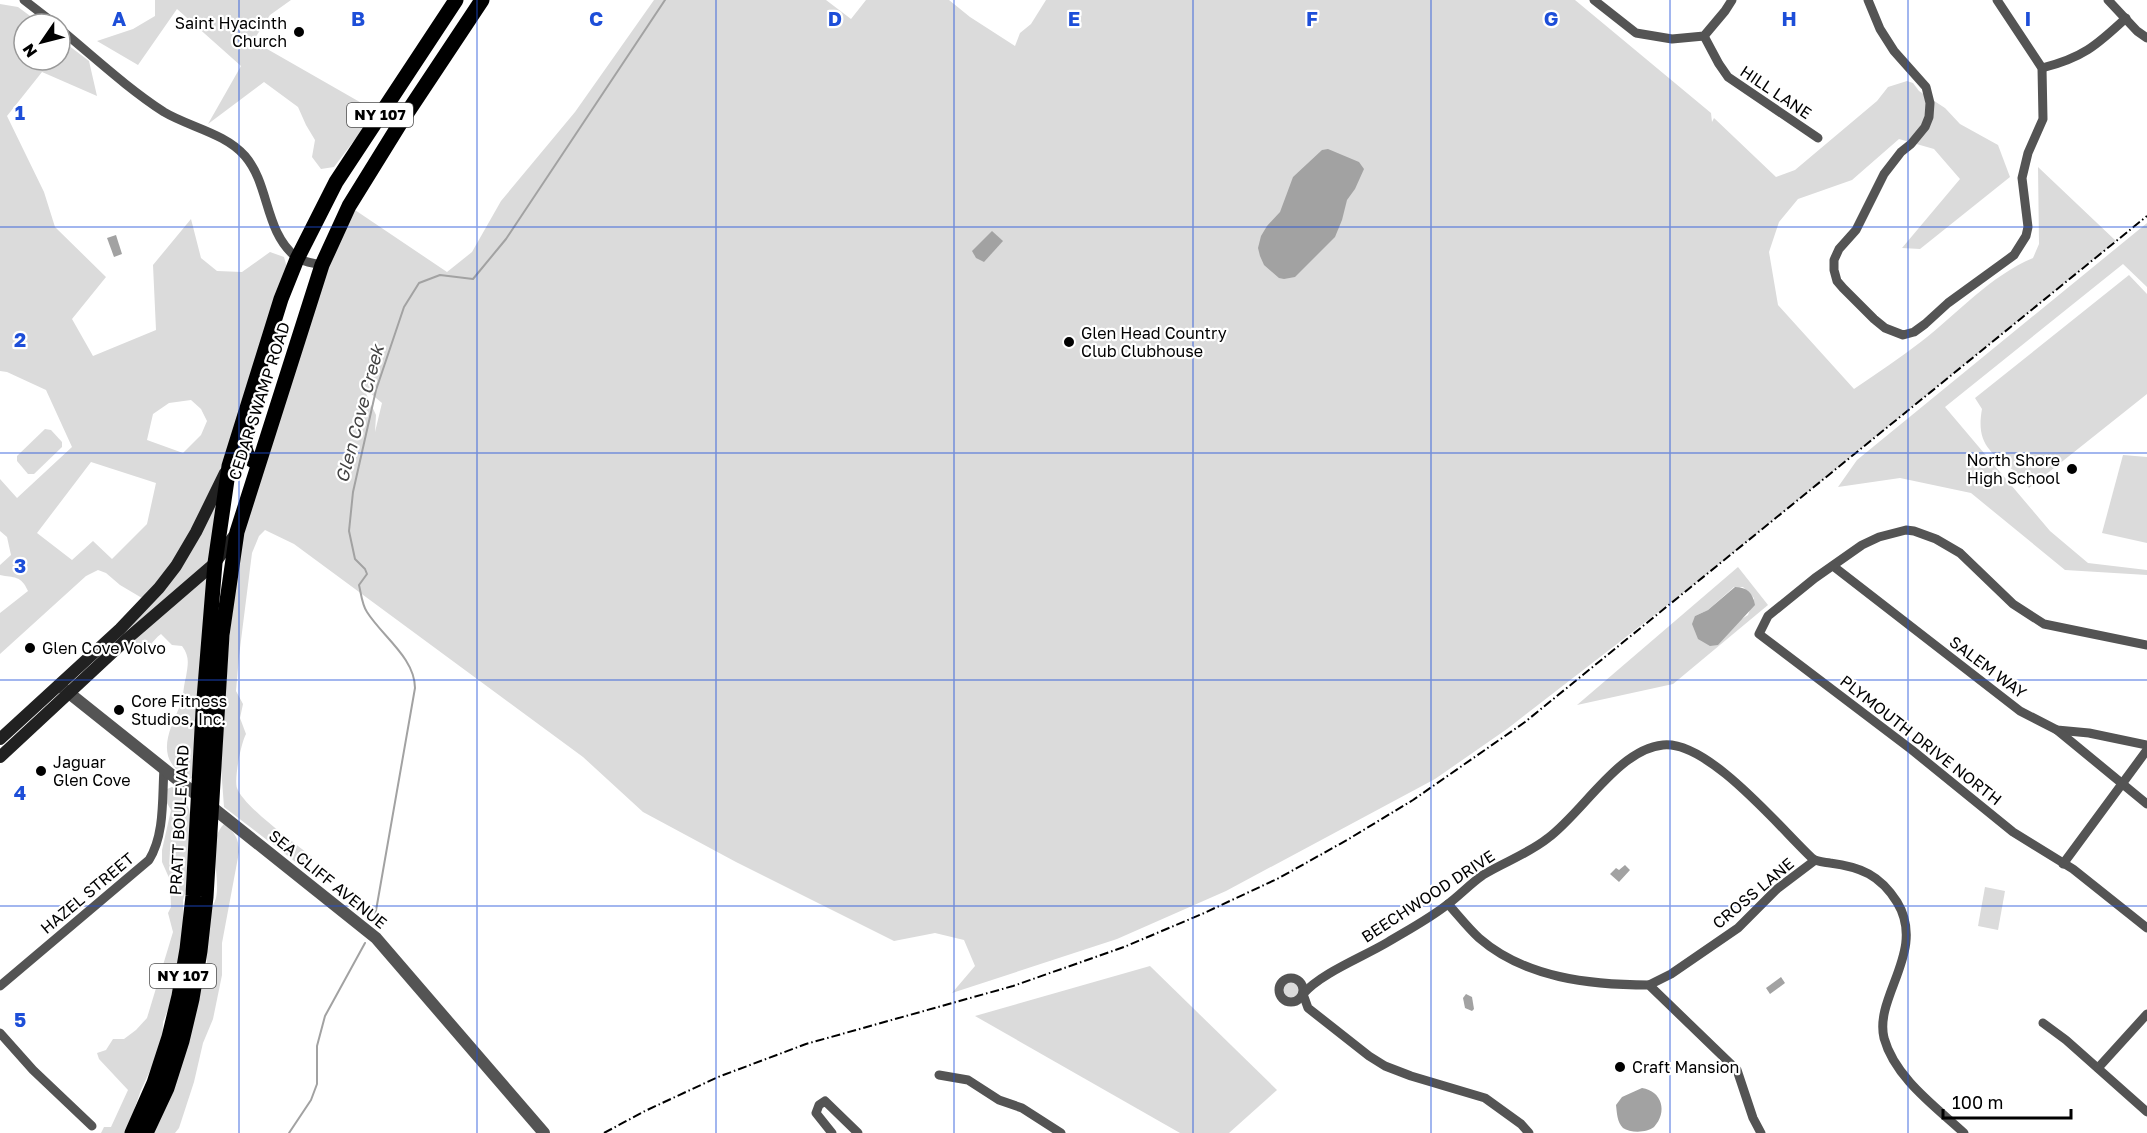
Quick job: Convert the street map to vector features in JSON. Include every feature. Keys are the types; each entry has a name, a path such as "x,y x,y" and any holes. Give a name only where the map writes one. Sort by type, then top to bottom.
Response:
{"main road":[{"name":"CEDAR SWAMP ROAD","path":"0,756 68,688 107,640 138,611 176,566 229,466 280,299 297,259 336,182 456,0"},
{"name":"CEDAR SWAMP ROAD","path":"0,739 68,688 214,563 237,532 257,463 322,265 350,206 482,0"},
{"path":"442,21 460,32"},
{"path":"257,463 248,457 244,444 259,390 263,354"},
{"name":"PRATT BOULEVARD","path":"132,1133 154,1083 169,1037 187,949 193,896 214,563 229,466"},
{"name":"PRATT BOULEVARD","path":"147,1133 167,1088 182,1041 200,951 206,897 222,635 237,532"}],"street":[{"path":"24,0 39,12"},
{"path":"1594,0 1636,33 1672,39 1704,36 1732,0"},
{"path":"1869,0 1880,29 1894,51 1926,87 1930,103 1929,117 1925,127 1884,174 1856,230 1839,249 1834,260 1834,270 1837,281 1874,319 1892,331 1903,335 1914,332 1948,303 2014,255 2023,244 2028,227 2022,178 2028,153 2043,119 2042,68 1997,0"},
{"path":"2108,0 2137,31 2147,38"},
{"path":"2042,68 2081,55 2100,43 2126,18"},
{"name":"HILL LANE","path":"1704,36 1728,77 1818,138"},
{"path":"72,39 163,111 238,149 254,170 280,239 297,259 322,265"},
{"path":"1833,566 1862,545 1879,537 1906,530 1914,531 1936,539 1960,553 2013,604 2044,624 2147,645"},
{"name":"SALEM WAY","path":"1833,566 2020,711 2057,730 2089,733 2147,747"},
{"name":"PLYMOUTH DRIVE NORTH","path":"1833,566 1768,616 1759,634 1912,750 2013,832 2073,869 2147,928"},
{"name":"SEA CLIFF AVENUE","path":"68,688 137,749 164,768 376,938 544,1133"},
{"path":"2057,730 2147,804"},
{"name":"BEECHWOOD DRIVE","path":"1529,1133 1521,1124 1485,1098 1385,1066 1308,1008 1303,994 1316,982 1396,937 1448,904 1482,876 1548,839 1571,820 1605,780 1646,748 1660,745 1682,746 1712,764 1754,799 1814,861"},
{"path":"2063,864 2147,747"},
{"name":"HAZEL STREET","path":"0,986 149,860 156,848 159,836 164,768"},
{"path":"1814,861 1848,865 1863,870 1885,886 1898,903 1905,924 1906,945 1903,963 1884,1018 1885,1040 1892,1056 1906,1077 1964,1133"},
{"name":"CROSS LANE","path":"1649,986 1671,974 1738,928 1777,889 1814,861"},
{"path":"1448,904 1478,937 1505,957 1527,968 1588,981 1649,986 1732,1062 1742,1080 1753,1118 1761,1133"},
{"path":"2098,1068 2147,1014"},
{"path":"2043,1023 2147,1112"},
{"path":"0,1033 33,1070 92,1126"},
{"path":"939,1075 968,1080 999,1100 1022,1108 1061,1133"},
{"path":"832,1133 816,1113 819,1105 825,1101 858,1133"}],"shaded area":[{"path":"155,0 291,0 270,15 253,41 379,113 334,167 321,169 312,157 315,140 298,107 264,82 208,124 241,66 177,9 138,65 97,41 133,29 155,16"},
{"path":"654,0 826,0 851,19 866,0 949,0 970,17 1015,46 1020,33 1031,24 1046,0 1575,0 1711,113 1712,122 1714,118 1776,177 1795,170 1877,101 1888,87 1907,81 1913,83 1919,91 1945,108 1960,124 1998,145 2010,177 1920,249 1902,248 1960,179 1934,149 1899,139 1852,180 1798,199 1779,222 1769,252 1778,305 1854,389 1922,341 1988,285 2033,258 2039,244 2038,167 2116,241 1692,586 1507,729 1435,779 1226,891 1117,939 952,993 975,966 964,940 935,933 894,941 736,862 643,812 583,757 294,544 265,530 259,536 252,553 239,656 236,691 243,704 240,718 246,734 238,761 236,783 241,796 249,805 312,857 306,870 224,807 221,767 229,640 239,558 254,486 349,206 447,272 472,252 501,201 575,112","holes":["363,387 382,403 375,432 376,415"]},
{"path":"0,4 18,7 25,12 12,12 12,72 42,72 7,116 44,192 55,227 106,277 72,319 93,356 156,330 153,265 191,219 201,258 217,271 242,272 270,252 284,257 288,271 228,465 195,776 190,779 181,774 171,762 167,747 170,731 183,696 188,664 186,654 182,646 172,645 161,634 138,655 133,648 133,643 141,632 117,639 147,601 120,585 106,573 98,570 86,576 0,654 0,613 28,591 20,580 0,575 0,565 11,555 7,537 0,531 0,479 17,498 72,447 46,390 0,371","holes":["191,400 201,409 207,421 201,435 183,453 147,440 153,414 169,403","91,462 156,483 147,524 112,559 93,541 72,560 37,533"]},
{"path":"72,48 89,61 97,96 42,72 72,72"},
{"path":"1328,149 1359,162 1364,169 1347,200 1335,237 1295,277 1279,278 1264,265 1260,256 1258,248 1261,236 1280,212 1293,177 1322,150"},
{"path":"2147,223 2147,287 2123,264 1945,407 2050,531 2088,563 2147,570 2147,575 2065,570 1971,493 1900,478 1838,487 1857,460"},
{"path":"992,231 1003,241 984,262 976,258 972,251"},
{"path":"116,235 122,254 114,257 107,238"},
{"path":"2129,275 2147,294 2147,394 2029,488 1986,445 1981,430 1982,409 1975,398"},
{"path":"45,429 51,430 62,442 62,447 34,474 28,474 17,461 17,456"},
{"path":"2123,455 2147,457 2147,543 2102,533"},
{"path":"1738,567 1768,605 1673,684 1577,705","holes":["1734,587 1743,587 1754,598 1748,615 1740,620 1695,616 1708,610"]},
{"path":"1735,587 1749,592 1755,605 1718,645 1710,646 1698,639 1692,624 1695,616 1708,610"},
{"path":"172,787 182,793 189,809 193,832 191,874 183,900 184,936 174,981 173,997 163,1022 162,1045 141,1090 126,1133 101,1133 104,1127 111,1127 128,1090 99,1059 97,1053 106,1050 113,1039 124,1039 147,1018 173,932 168,913 171,907 170,880 162,862 162,850 171,810 164,798 167,789"},
{"path":"224,824 236,836 239,852 222,943 222,975 213,1019 203,1043 194,1082 179,1128 175,1133 149,1133 199,1001 201,973 207,963 207,923 217,889 216,840"},
{"path":"1625,865 1630,870 1619,882 1610,874 1616,868 1619,870"},
{"path":"1985,887 2005,891 1998,930 1978,926"},
{"path":"1150,966 1277,1090 1229,1133 1180,1133 975,1016"},
{"path":"1781,977 1785,983 1770,994 1766,988"},
{"path":"1291,982 1299,990 1291,998 1283,990"},
{"path":"1466,994 1472,997 1474,1009 1472,1011 1465,1008 1463,998"},
{"path":"1642,1088 1654,1093 1658,1098 1661,1103 1661,1115 1651,1129 1639,1132 1626,1130 1620,1123 1616,1105 1622,1097"}],"waterway":[{"name":"Glen Cove Creek","path":"374,922 415,688 414,677 404,657 373,621 364,606 359,585 367,574 355,559 349,531 353,492 376,390 404,307 419,283 440,275 473,279 506,239 665,0"},
{"name":"Glen Cove Creek","path":"289,1133 311,1100 317,1084 317,1046 325,1016 365,943"}],"railway":[{"path":"604,1133 718,1077 806,1044 1013,986 1124,947 1279,878 1347,840 1413,800 1525,722 2147,216"}],"place":[{"name":"Saint Hyacinth Church","path":"299,32"},
{"name":"Glen Head Country Club Clubhouse","path":"1069,342"},
{"name":"North Shore High School","path":"2072,469"},
{"name":"Glen Cove Volvo","path":"30,648"},
{"name":"Core Fitness Studios, Inc.","path":"119,710"},
{"name":"Jaguar Glen Cove","path":"41,771"},
{"name":"Craft Mansion","path":"1620,1067"}]}
